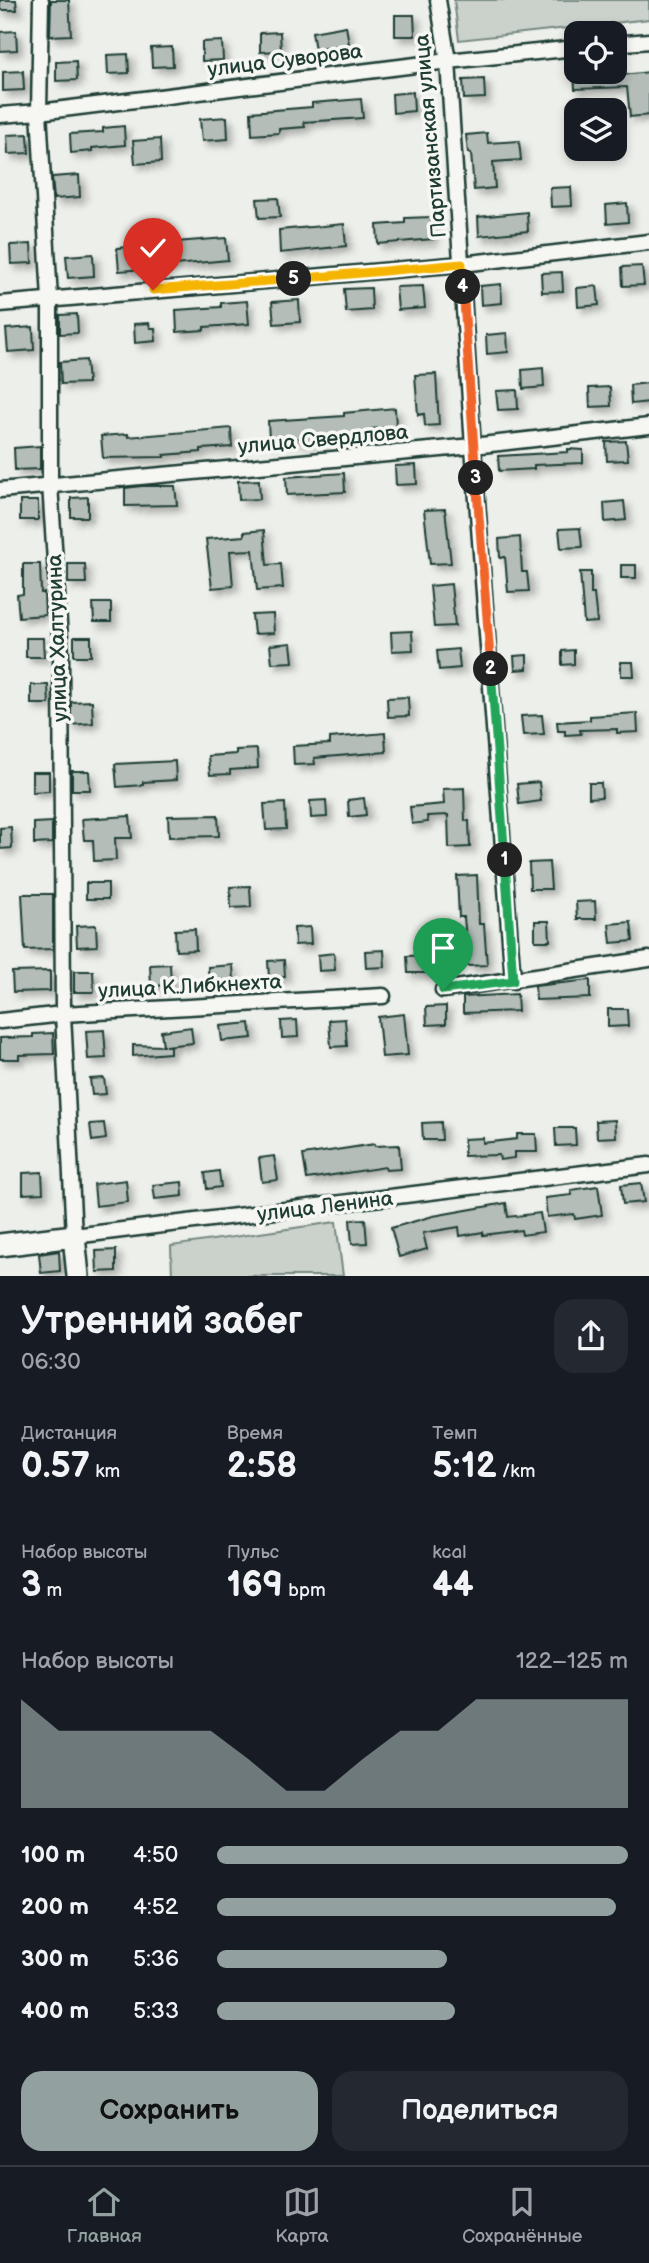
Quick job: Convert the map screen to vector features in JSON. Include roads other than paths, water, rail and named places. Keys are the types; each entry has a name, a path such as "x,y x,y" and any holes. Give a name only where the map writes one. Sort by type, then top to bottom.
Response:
{"main road":[{"name":"улица Ленина","path":"0,1245 74,1236"},
{"name":"улица Халтурина","path":"74,1236 78,1276"}],"street":[{"name":"улица Халтурина","path":"41,0 39,112 50,299 50,484 61,654 63,1014 74,1236"},
{"name":"Партизанская улица","path":"438,0 448,61 473,446 513,981"},
{"path":"627,43 649,41"},
{"name":"улица Суворова","path":"0,115 564,49"},
{"path":"0,304 462,264 649,242"},
{"name":"улица Свердлова","path":"0,490 473,446 649,426"},
{"path":"443,990 649,959"},
{"name":"улица К.Либкнехта","path":"0,1021 63,1014 383,996"},
{"name":"улица Ленина","path":"74,1236 649,1165"}]}
